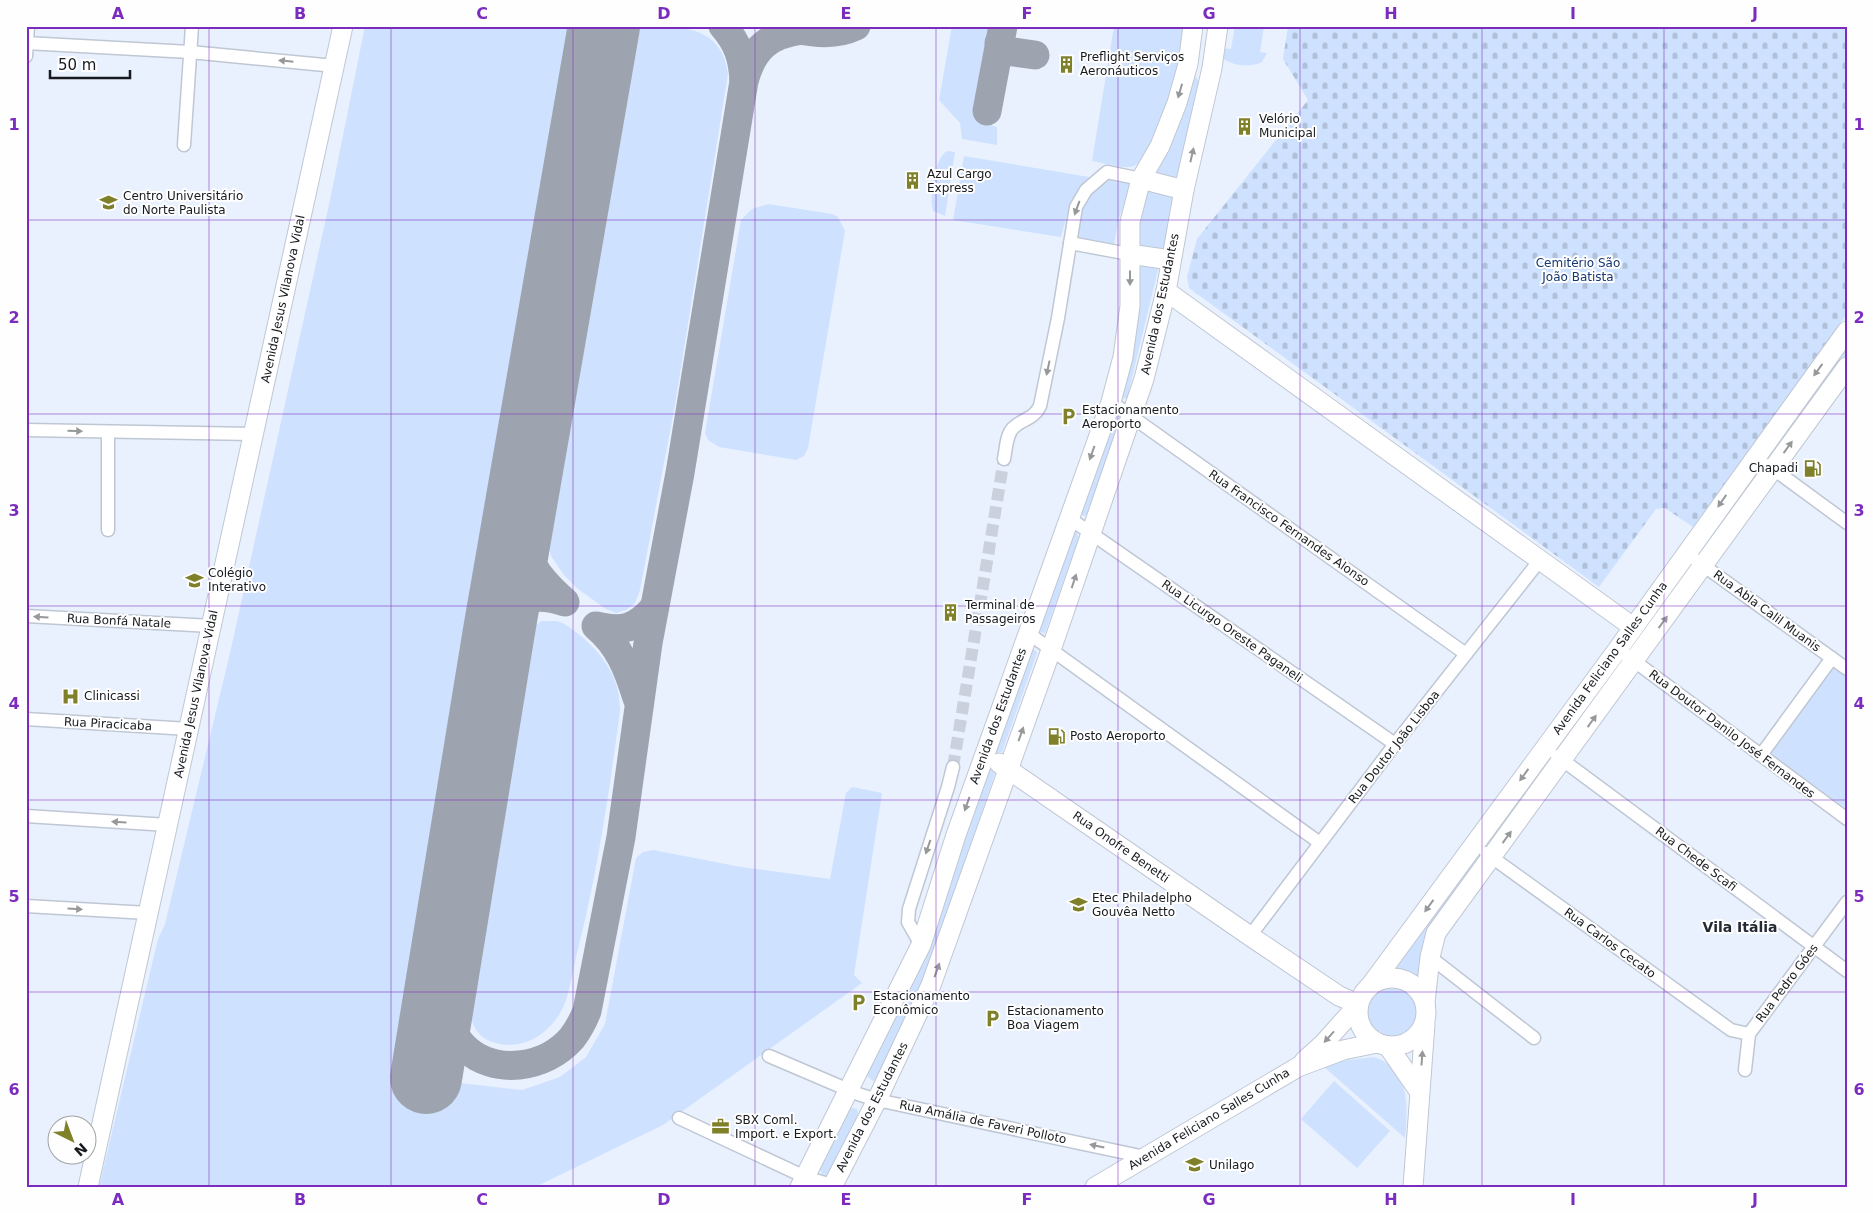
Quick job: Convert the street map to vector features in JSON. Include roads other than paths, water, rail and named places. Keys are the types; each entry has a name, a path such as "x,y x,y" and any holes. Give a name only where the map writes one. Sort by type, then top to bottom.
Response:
{"main road":[{"name":"Avenida Jesus Vilanova Vidal","path":"88,1187 343,26"},
{"name":"Avenida dos Estudantes","path":"802,1182 850,1090 921,945 985,754 1111,402 1122,357 1130,306 1130,222 1141,179 1160,146 1177,103 1188,64 1193,26"},
{"name":"Avenida dos Estudantes","path":"834,1186 877,1100 931,984 1051,650 1144,379 1166,291 1184,190 1212,68 1218,26"},
{"path":"1188,64 1212,68"},
{"path":"1141,179 1184,190"},
{"path":"1129,254 1171,260"},
{"path":"1166,291 1633,627"},
{"name":"Avenida Feliciano Salles Cunha","path":"1371,984 1618,649 1755,456 1847,331"},
{"name":"Avenida Feliciano Salles Cunha","path":"1426,1002 1430,957 1436,933 1847,367"},
{"name":"Rua Onofre Benetti","path":"985,754 1339,996 1358,1004"},
{"path":"1413,1187 1424,1024 1427,1013 1426,1002 1416,987 1402,978 1391,977 1380,979 1371,984 1358,1004 1358,1016 1361,1027 1367,1036 1382,1044 1399,1046 1410,1041 1419,1034 1424,1024"},
{"name":"Avenida Feliciano Salles Cunha","path":"1298,1067 1322,1044 1358,1004"},
{"path":"1382,1044 1419,1091"},
{"name":"Avenida Feliciano Salles Cunha","path":"1095,1187 1298,1067 1343,1050 1382,1044"}],"street":[{"path":"28,26 26,47 190,52 334,66"},
{"path":"184,145 192,26"},
{"path":"1004,459 1008,436 1013,428 1037,413 1040,406 1058,318 1076,207 1082,196 1094,182 1107,172 1141,179"},
{"path":"1070,243 1129,254"},
{"name":"Rua Francisco Fernandes Alonso","path":"1111,402 1466,654"},
{"path":"26,430 254,434"},
{"path":"108,432 108,530"},
{"path":"1755,456 1847,523"},
{"name":"Rua Licurgo Oreste Paganeli","path":"1069,518 1395,744"},
{"name":"Rua Abla Calil Muanis","path":"1686,553 1847,669"},
{"name":"Rua Doutor João Lisboa","path":"1250,936 1395,744 1540,560"},
{"name":"Rua Bonfá Natale","path":"26,616 212,626"},
{"path":"1028,632 1320,843"},
{"name":"Rua Doutor Danilo José Fernandes","path":"1618,649 1847,819"},
{"path":"1761,755 1832,658"},
{"name":"Rua Piracicaba","path":"26,719 189,729"},
{"name":"Rua Chede Scafi","path":"1545,747 1847,971"},
{"path":"921,945 908,922 909,909 953,767"},
{"path":"26,816 168,825"},
{"name":"Rua Carlos Cecato","path":"1474,844 1731,1030 1749,1034"},
{"name":"Rua Pedro Góes","path":"1746,1070 1749,1034 1847,902"},
{"path":"26,906 148,913"},
{"path":"1430,957 1534,1038"},
{"name":"Rua Amália de Faveri Polloto","path":"769,1056 877,1100 1145,1156"},
{"path":"679,1118 802,1182 834,1186"}],"tunnel":[{"path":"953,767 1004,459"}],"place":[{"name":"Preflight Serviços Aeronáuticos","path":"1066,64"},
{"name":"Velório Municipal","path":"1245,126"},
{"name":"Azul Cargo Express","path":"913,181"},
{"name":"Centro Universitário do Norte Paulista","path":"109,203"},
{"name":"Estacionamento Aeroporto","path":"1068,417"},
{"name":"Chapadi","path":"1812,468"},
{"name":"Colégio Interativo","path":"194,580"},
{"name":"Terminal de Passageiros","path":"951,612"},
{"name":"Clinicassi","path":"70,696"},
{"name":"Posto Aeroporto","path":"1056,736"},
{"name":"Etec Philadelpho Gouvêa Netto","path":"1078,905"},
{"name":"Estacionamento Econômico","path":"859,1003"},
{"name":"Estacionamento Boa Viagem","path":"993,1018"},
{"name":"SBX Coml. Import. e Export.","path":"721,1127"},
{"name":"Unilago","path":"1195,1165"}],"district":[{"name":"Vila Itália","path":"1740,927"}],"park label":[{"name":"Cemitério São João Batista","path":"1578,270"}]}
